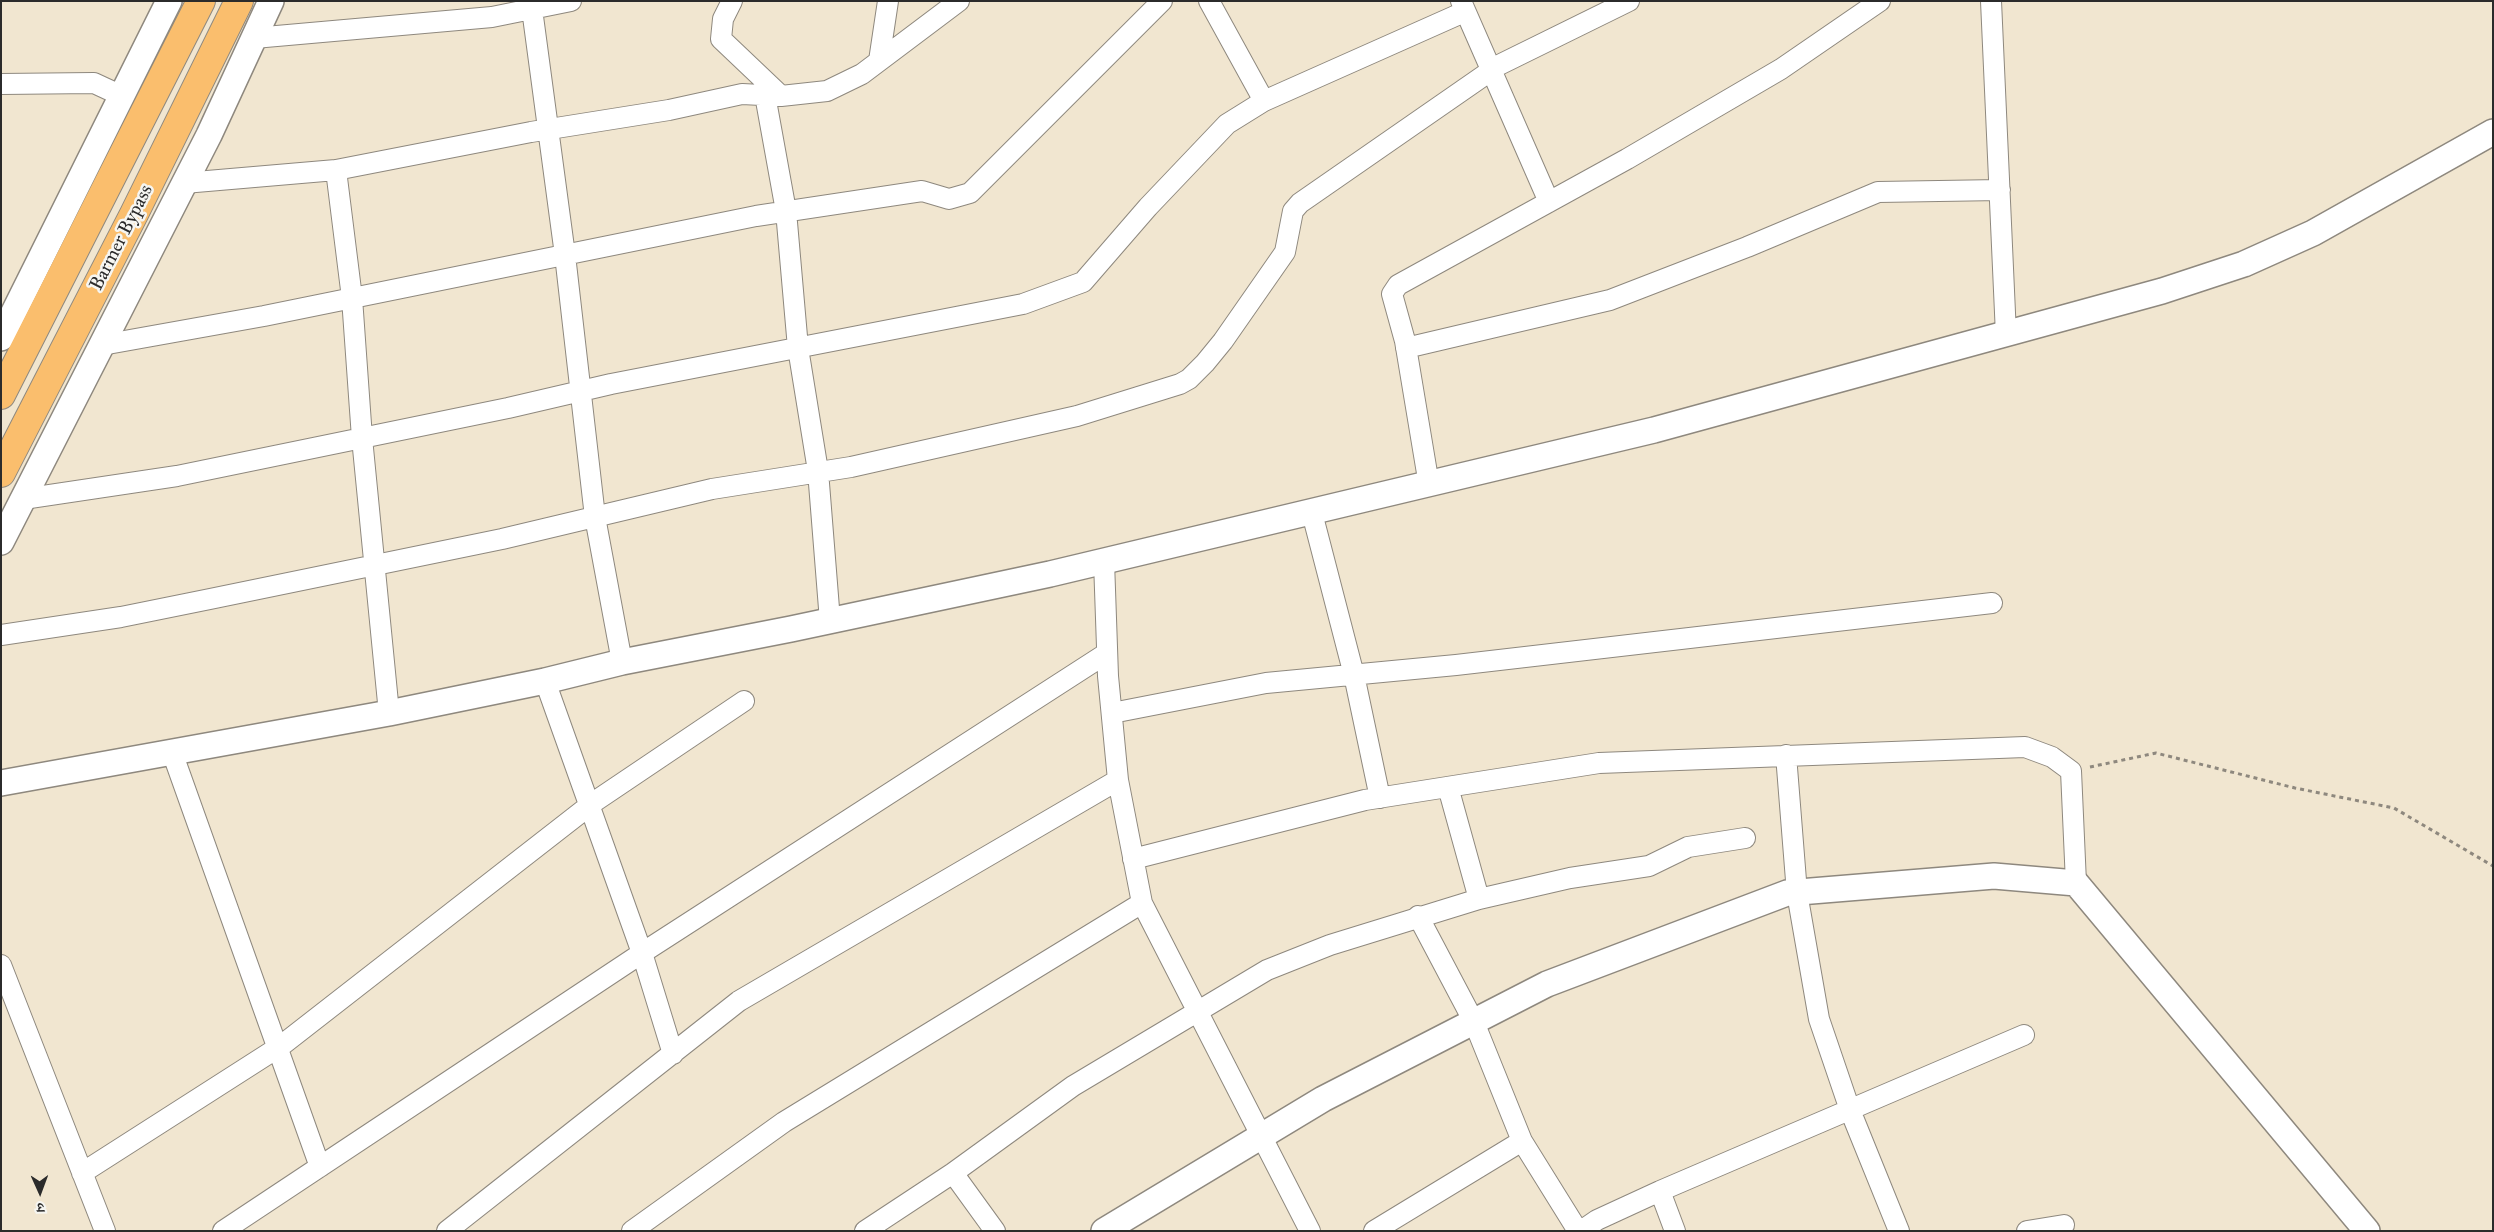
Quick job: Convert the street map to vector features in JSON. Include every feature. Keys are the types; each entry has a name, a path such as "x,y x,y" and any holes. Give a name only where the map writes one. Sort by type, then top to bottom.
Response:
{"highway":[{"name":"Barmer Bypass","path":"1,395 201,1"},
{"name":"Barmer Bypass","path":"1,473 134,214 239,1"}],"street":[{"path":"1,338 169,1"},
{"path":"1,542 184,183 271,1"},
{"path":"254,38 492,17 571,1"},
{"path":"732,1 722,19 721,39 773,95 786,211 798,348 818,471 830,621"},
{"path":"879,61 888,1"},
{"path":"184,183 336,170 547,129 669,110 742,94 773,95 826,91 862,74 959,1"},
{"path":"102,345 352,298 786,211 922,192 949,199 970,193 1162,1"},
{"path":"1209,1 1264,101"},
{"path":"1,635 120,617 502,539 712,489 851,467 1076,416 1180,384 1189,379 1223,341 1285,252 1293,211 1300,203 1492,69 1630,1"},
{"path":"1429,485 1406,348 1392,294 1398,285 1549,202 1781,69 1880,1"},
{"path":"1991,1 2006,335"},
{"path":"23,499 177,476 581,391 1023,304 1084,282 1171,181 1227,124 1264,101 1463,7 1492,69 1549,202"},
{"path":"532,9 565,255 595,517 622,662"},
{"path":"1,84 94,83 122,96"},
{"path":"1,782 389,713 544,681 622,662 830,621 1312,513 1654,430 2006,335 2162,291 2244,264 2313,233 2493,132"},
{"path":"336,170 352,298 362,438 389,713"},
{"path":"1406,348 1610,300 1755,244 1878,192 2000,190"},
{"path":"1312,513 1354,675 1380,798"},
{"path":"1104,561 1107,653 1118,780 1142,903 1310,1231"},
{"path":"1112,713 1266,683 1456,665 1992,603"},
{"path":"223,1231 642,953 1107,653"},
{"path":"544,681 642,953 673,1054"},
{"path":"82,1173 278,1048 589,806 744,701"},
{"path":"1133,859 1380,798 1599,763 2025,747 2052,757 2070,771 2076,883 2367,1231"},
{"path":"172,752 320,1166"},
{"path":"1786,755 1797,892 1819,1020 1850,1110 1899,1231"},
{"path":"447,1231 740,1001 1118,780"},
{"path":"1448,787 1479,899"},
{"path":"865,1231 953,1173 1073,1086 1267,970 1330,945 1418,916 1479,899 1570,878 1649,866 1688,847 1745,838"},
{"path":"1104,1231 1323,1099 1547,984 1787,893 1994,876 2076,883"},
{"path":"632,1231 784,1122 1142,903"},
{"path":"1418,916 1474,1022 1522,1141 1580,1231 1597,1220 1660,1191 2024,1035"},
{"path":"1,965 105,1231"},
{"path":"1374,1231 1522,1141"},
{"path":"953,1173 995,1231"},
{"path":"1660,1191 1675,1231"},
{"path":"2027,1231 2064,1225"}],"path":[{"path":"2070,771 2156,753 2295,788 2394,808 2493,866"}]}
